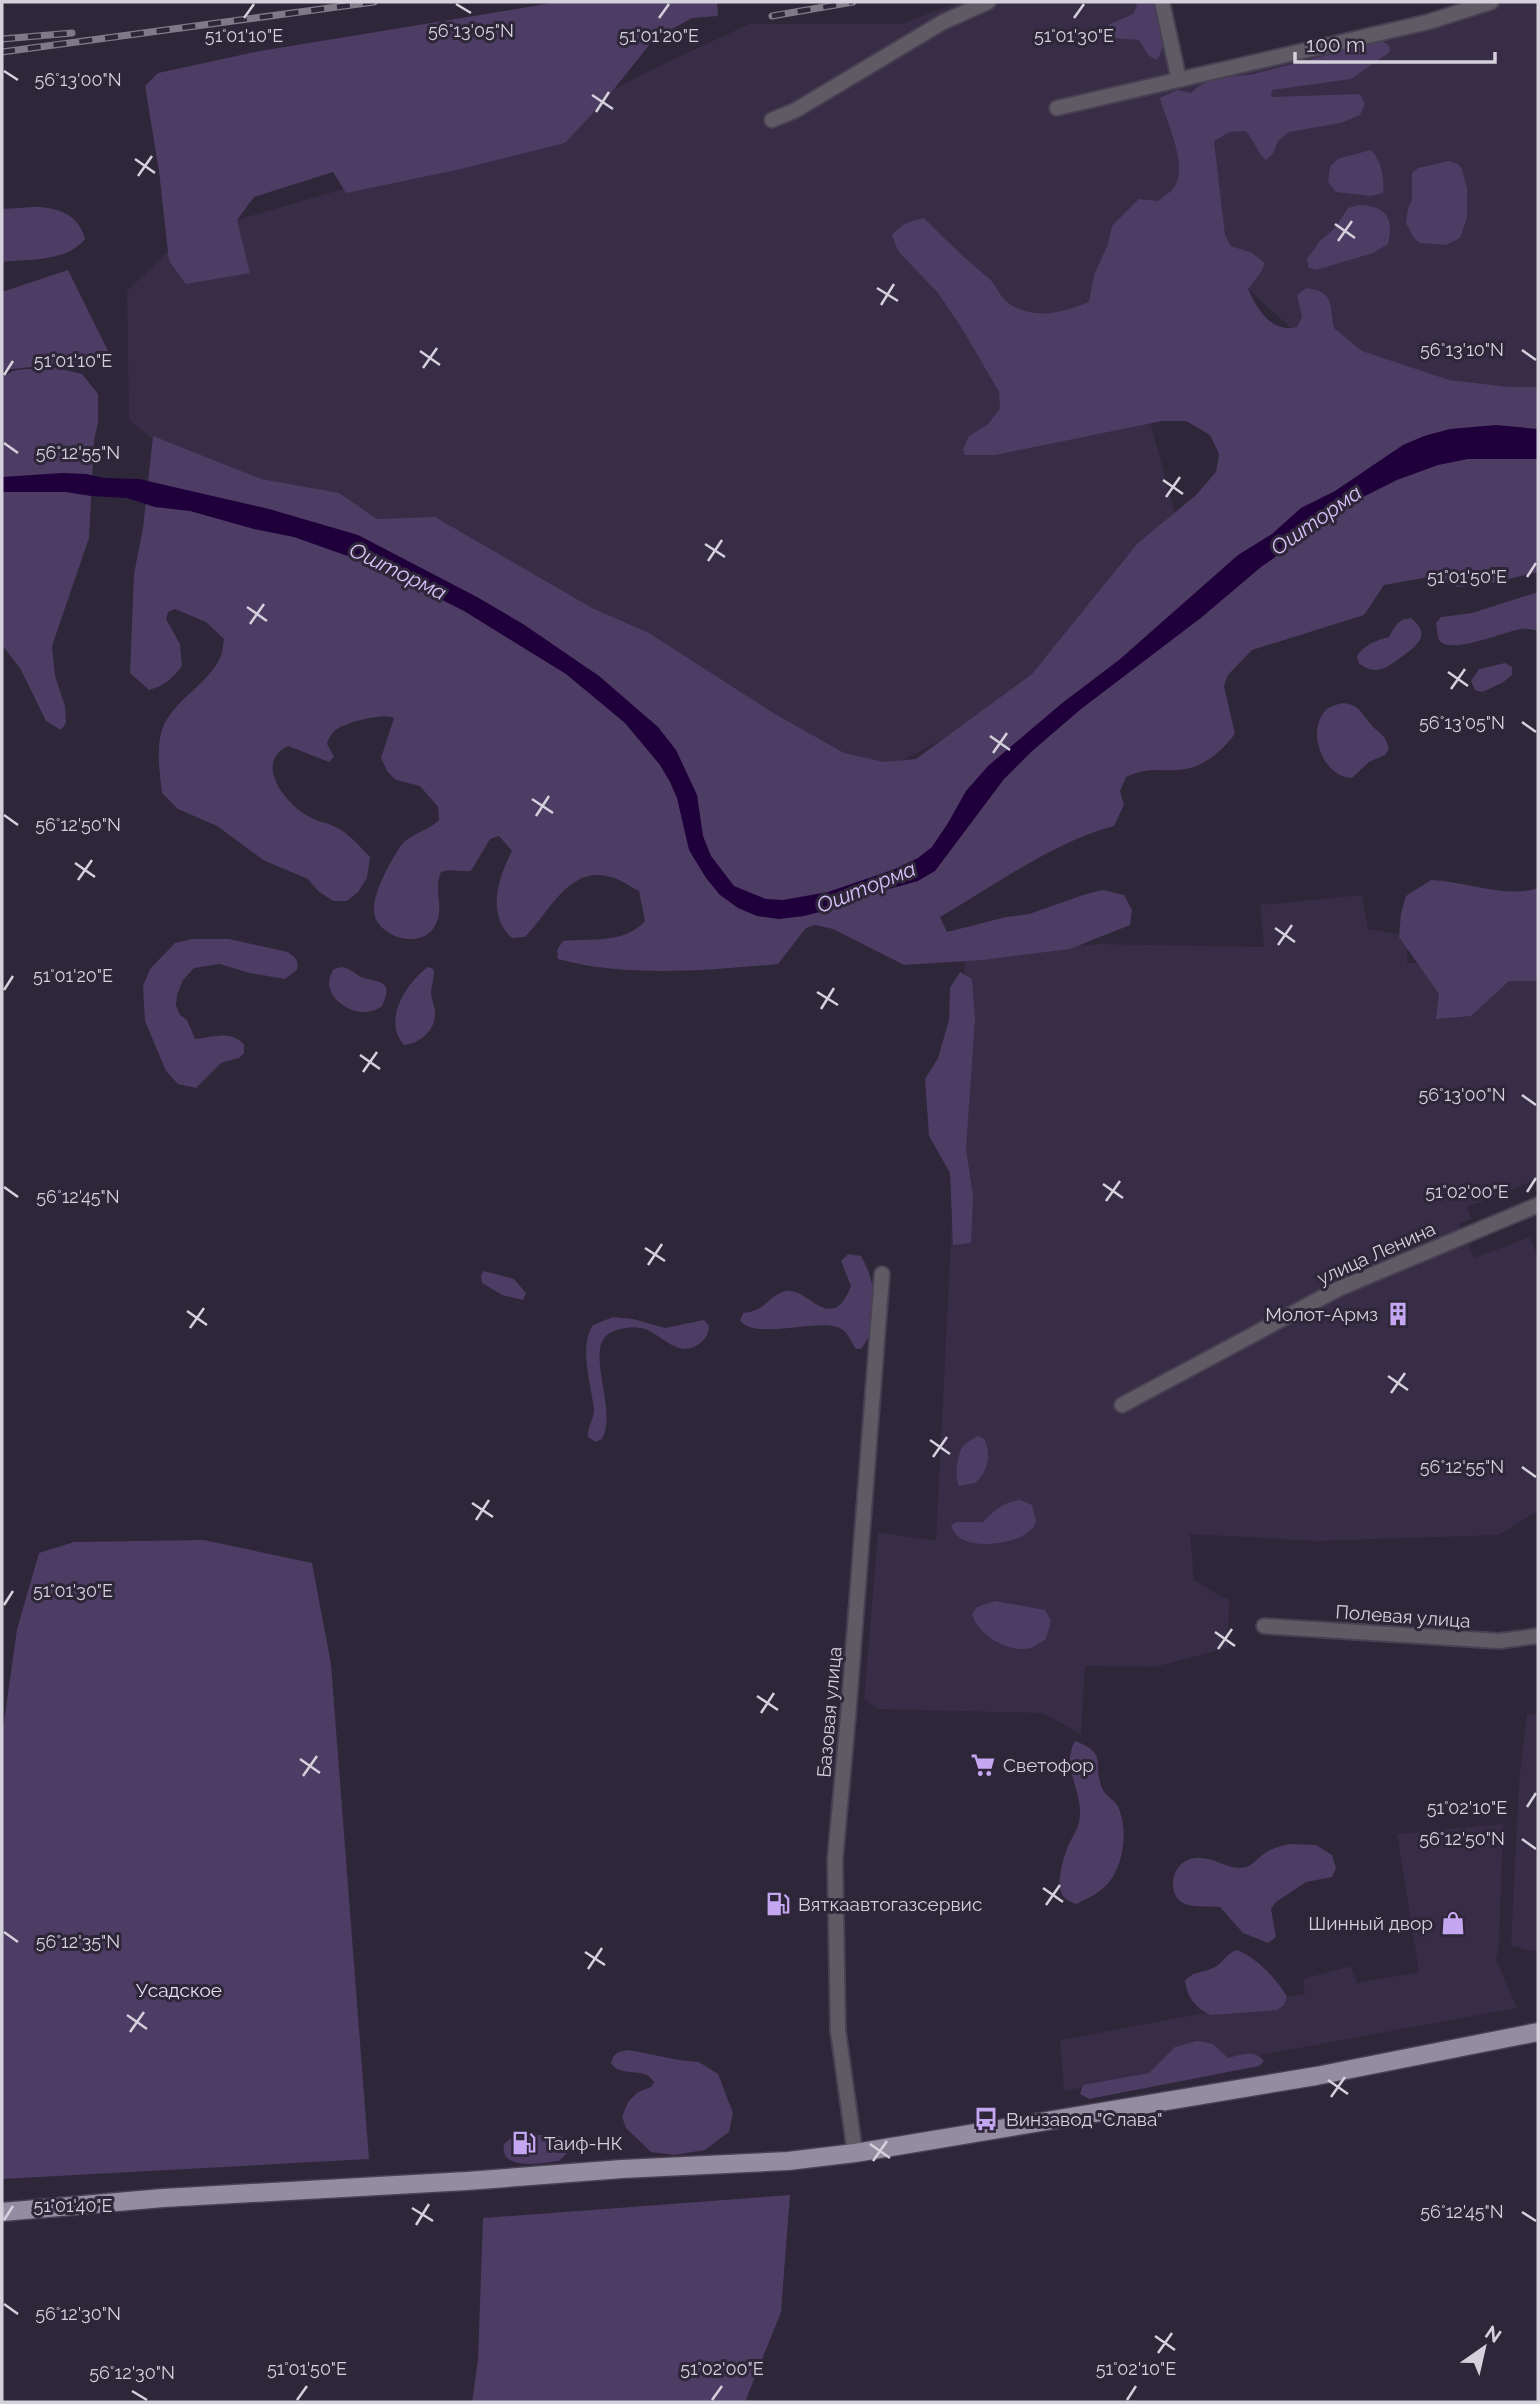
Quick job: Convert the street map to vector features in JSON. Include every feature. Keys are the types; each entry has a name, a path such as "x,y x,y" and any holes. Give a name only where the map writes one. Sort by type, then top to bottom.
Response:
{"main road":[{"path":"2,2211 176,2197 788,2161 855,2154 1316,2076 1538,2032"}],"street":[{"path":"772,120 796,110 943,22 988,2"},
{"path":"1162,2 1179,80"},
{"path":"1057,108 1428,22 1491,2"},
{"name":"улица Ленина","path":"1122,1405 1338,1289 1538,1205"},
{"name":"Базовая улица","path":"855,2154 838,2031 835,1860 882,1274"},
{"name":"Полевая улица","path":"1264,1626 1499,1641 1538,1636"}],"shaded area":[{"path":"959,2 1159,2 1179,80 1491,2 1538,2 1538,417 1336,370 1206,250 1129,344 1176,517 1040,687 879,773 203,479 129,420 127,291 185,235 521,137 651,70 749,24 902,24"},
{"path":"1362,895 1368,929 1408,936 1407,963 1538,962 1538,1179 1467,1207 1471,1219 1459,1224 1474,1258 1530,1237 1538,1258 1538,1511 1499,1535 1318,1541 1190,1534 1194,1580 1229,1599 1228,1648 1155,1667 1085,1666 1081,1734 1042,1713 878,1709 864,1699 878,1532 936,1541 965,954 1099,944 1264,947 1260,905"},
{"path":"1527,1714 1538,1715 1538,1952 1511,1946 1519,1782"},
{"path":"1503,1824 1499,1945 1496,1959 1517,2008 1064,2091 1060,2040 1305,1994 1303,1979 1351,1966 1357,1983 1419,1972 1397,1834"}],"green space":[{"path":"558,2 717,2 718,16 692,18 654,39 607,98 565,143 461,169 346,193 333,172 254,197 237,220 250,273 186,284 169,261 159,171 145,86 158,73 260,51"},
{"path":"1135,2 1157,2 1163,40 1160,55 1156,60 1148,55 1139,40 1113,38 1105,33 1108,25 1133,14 1137,6"},
{"path":"1382,41 1389,45 1390,52 1351,79 1272,90 1271,97 1360,94 1365,104 1360,115 1340,123 1289,132 1278,141 1273,154 1266,160 1245,131 1230,132 1214,141 1225,235 1231,246 1252,253 1265,263 1248,289 1266,318 1280,327 1297,327 1302,317 1297,295 1306,288 1315,290 1329,300 1334,328 1362,351 1449,380 1509,387 1538,387 1538,572 1492,583 1458,587 1429,577 1384,585 1364,615 1252,650 1228,675 1224,686 1235,734 1219,751 1194,767 1143,771 1126,777 1120,791 1124,805 1114,826 1091,833 1046,854 940,917 947,932 1029,914 1103,890 1124,895 1132,910 1130,925 1070,949 983,960 904,965 833,929 815,925 806,928 778,964 668,971 611,969 558,959 557,950 563,941 607,939 637,928 645,921 639,891 614,878 599,875 585,877 562,892 525,937 512,938 499,918 497,896 502,873 512,851 499,836 490,839 471,871 441,872 438,887 439,914 433,929 427,935 401,938 379,924 375,917 375,901 391,862 404,843 439,820 438,807 420,786 396,780 387,771 381,758 394,718 365,719 337,729 327,744 334,757 329,762 288,746 278,753 273,762 276,782 289,801 306,815 345,833 370,857 367,878 358,892 347,901 333,901 318,891 308,879 263,860 217,826 178,809 162,793 159,752 164,725 170,714 215,667 222,654 224,639 206,622 175,609 168,612 166,619 180,644 182,666 167,681 149,690 130,673 134,574 143,528 153,436 261,479 339,493 377,519 435,517 592,608 649,633 775,714 844,753 884,762 916,759 1032,674 1137,544 1196,495 1216,472 1219,454 1210,435 1186,421 1162,421 995,455 965,455 963,449 969,436 988,424 1000,409 999,392 938,293 898,251 892,235 906,224 924,218 990,280 1007,302 1027,312 1058,312 1089,302 1094,275 1108,244 1112,226 1139,199 1158,201 1172,190 1177,181 1178,158 1160,98 1177,90 1191,93 1218,78 1250,75"},
{"path":"1371,150 1382,170 1383,193 1371,196 1336,192 1328,182 1330,166 1340,158"},
{"path":"1449,161 1458,164 1462,169 1467,188 1467,218 1460,238 1446,245 1420,243 1406,223 1412,200 1412,173 1418,168"},
{"path":"1359,205 1376,208 1386,215 1390,227 1388,244 1373,253 1316,270 1309,268 1307,259 1320,241 1335,228 1348,208"},
{"path":"51,208 66,214 78,223 85,239 58,256 2,262 2,209"},
{"path":"68,270 112,359 2,370 2,292"},
{"path":"53,367 82,374 98,394 89,538 52,646 55,676 65,706 66,723 61,730 46,721 20,668 2,645 2,376 16,370"},
{"path":"1538,592 1538,631 1521,629 1454,645 1439,640 1436,623 1441,617 1472,613"},
{"path":"1411,618 1421,634 1414,647 1382,669 1372,670 1359,664 1357,656 1364,648 1389,637 1395,626"},
{"path":"1505,663 1512,667 1512,675 1482,692 1475,690 1471,681 1479,669"},
{"path":"1343,703 1359,709 1383,736 1389,749 1385,755 1369,762 1352,778 1341,776 1332,770 1320,751 1317,739 1317,728 1327,709"},
{"path":"1431,880 1512,892 1538,888 1538,981 1509,981 1471,1016 1436,1019 1439,994 1399,937 1406,896"},
{"path":"193,939 229,939 288,952 298,964 297,970 285,979 249,973 220,964 194,968 183,980 176,1005 180,1015 187,1020 195,1039 227,1036 244,1044 244,1053 239,1058 221,1063 196,1088 178,1084 166,1071 145,1021 143,986 150,969 175,943"},
{"path":"341,967 383,984 387,991 382,1006 373,1011 362,1012 351,1009 334,997 329,979 334,969"},
{"path":"428,967 434,971 431,994 435,1011 434,1022 425,1036 404,1045 395,1025 396,1014 405,992"},
{"path":"960,972 972,979 975,1019 966,1149 973,1196 971,1243 953,1245 950,1173 929,1136 925,1079 938,1058 949,1020 950,988"},
{"path":"848,1254 861,1256 871,1278 873,1291 872,1328 861,1349 856,1349 845,1332 834,1326 761,1329 749,1327 740,1321 743,1313 757,1309 786,1291 794,1291 827,1309 836,1308 851,1286 841,1261"},
{"path":"484,1271 514,1279 526,1293 523,1300 502,1295 482,1283 481,1275"},
{"path":"613,1317 633,1319 665,1328 704,1320 709,1329 701,1342 683,1349 641,1328 625,1328 610,1333 603,1341 600,1352 607,1413 606,1427 602,1439 596,1442 588,1437 594,1410 587,1367 587,1344 593,1325"},
{"path":"978,1436 984,1439 988,1451 986,1468 975,1483 959,1486 956,1472 961,1450 966,1443"},
{"path":"1020,1500 1032,1505 1036,1521 1034,1527 1018,1538 978,1544 961,1538 951,1525 956,1522 983,1522 1000,1507"},
{"name":"Усадское","path":"204,1540 312,1563 331,1664 369,2159 2,2179 2,1736 17,1629 39,1553 74,1542"},
{"path":"995,1601 1045,1610 1051,1621 1046,1639 1031,1648 1023,1649 1004,1645 987,1636 972,1614 977,1607"},
{"path":"1075,1741 1096,1755 1102,1788 1118,1806 1122,1818 1124,1841 1119,1863 1108,1883 1077,1904 1063,1897 1060,1882 1065,1853 1080,1819 1070,1759"},
{"path":"1288,1844 1316,1845 1332,1855 1336,1868 1332,1877 1306,1882 1276,1902 1271,1909 1276,1937 1268,1943 1243,1933 1220,1907 1187,1905 1175,1894 1173,1882 1176,1871 1192,1858 1209,1859 1232,1867 1246,1867 1268,1851"},
{"path":"1237,1950 1259,1963 1278,1983 1287,1997 1284,2005 1277,2010 1211,2015 1193,2002 1185,1981 1188,1977 1215,1967"},
{"path":"1197,2041 1213,2044 1228,2058 1252,2054 1264,2061 1259,2066 1089,2099 1080,2094 1083,2085 1149,2073 1175,2047"},
{"path":"629,2050 699,2062 718,2074 733,2113 729,2132 705,2150 674,2155 651,2152 626,2128 622,2117 628,2102 638,2092 651,2087 654,2082 644,2074 615,2068 611,2063 617,2053"},
{"path":"554,2134 563,2138 567,2146 567,2153 559,2161 524,2164 508,2159 504,2153 504,2144 512,2137"},
{"path":"790,2195 781,2312 745,2402 472,2402 478,2360 483,2218"}],"water":[{"name":"Ошторма","path":"1496,425 1538,429 1538,459 1468,459 1438,465 1397,480 1353,502 1261,567 1202,617 1081,709 1031,752 1004,779 935,871 918,881 871,894 847,905 804,916 779,919 757,916 738,908 720,895 706,878 689,850 677,798 670,782 660,765 625,723 566,674 464,611 373,565 294,537 190,511 155,507 127,498 66,492 2,492 2,477 62,473 139,479 269,509 358,535 477,597 523,624 599,676 658,727 676,750 697,795 703,836 711,856 734,886 766,899 783,900 828,892 895,869 918,858 932,847 966,791 988,766 1061,704 1119,660 1238,555 1272,534 1301,508 1335,491 1403,445 1450,429"}],"railway":[{"path":"2,52 374,2"},
{"path":"772,16 853,2"},
{"path":"2,39 72,33"}],"place":[{"name":"Молот-Армз","path":"1398,1314"},
{"name":"Светофор","path":"983,1765"},
{"name":"Вяткаавтогазсервис","path":"778,1904"},
{"name":"Шинный двор","path":"1453,1923"},
{"name":"Винзавод \"Слава\"","path":"986,2119"},
{"name":"Таиф-НК","path":"524,2143"}]}
